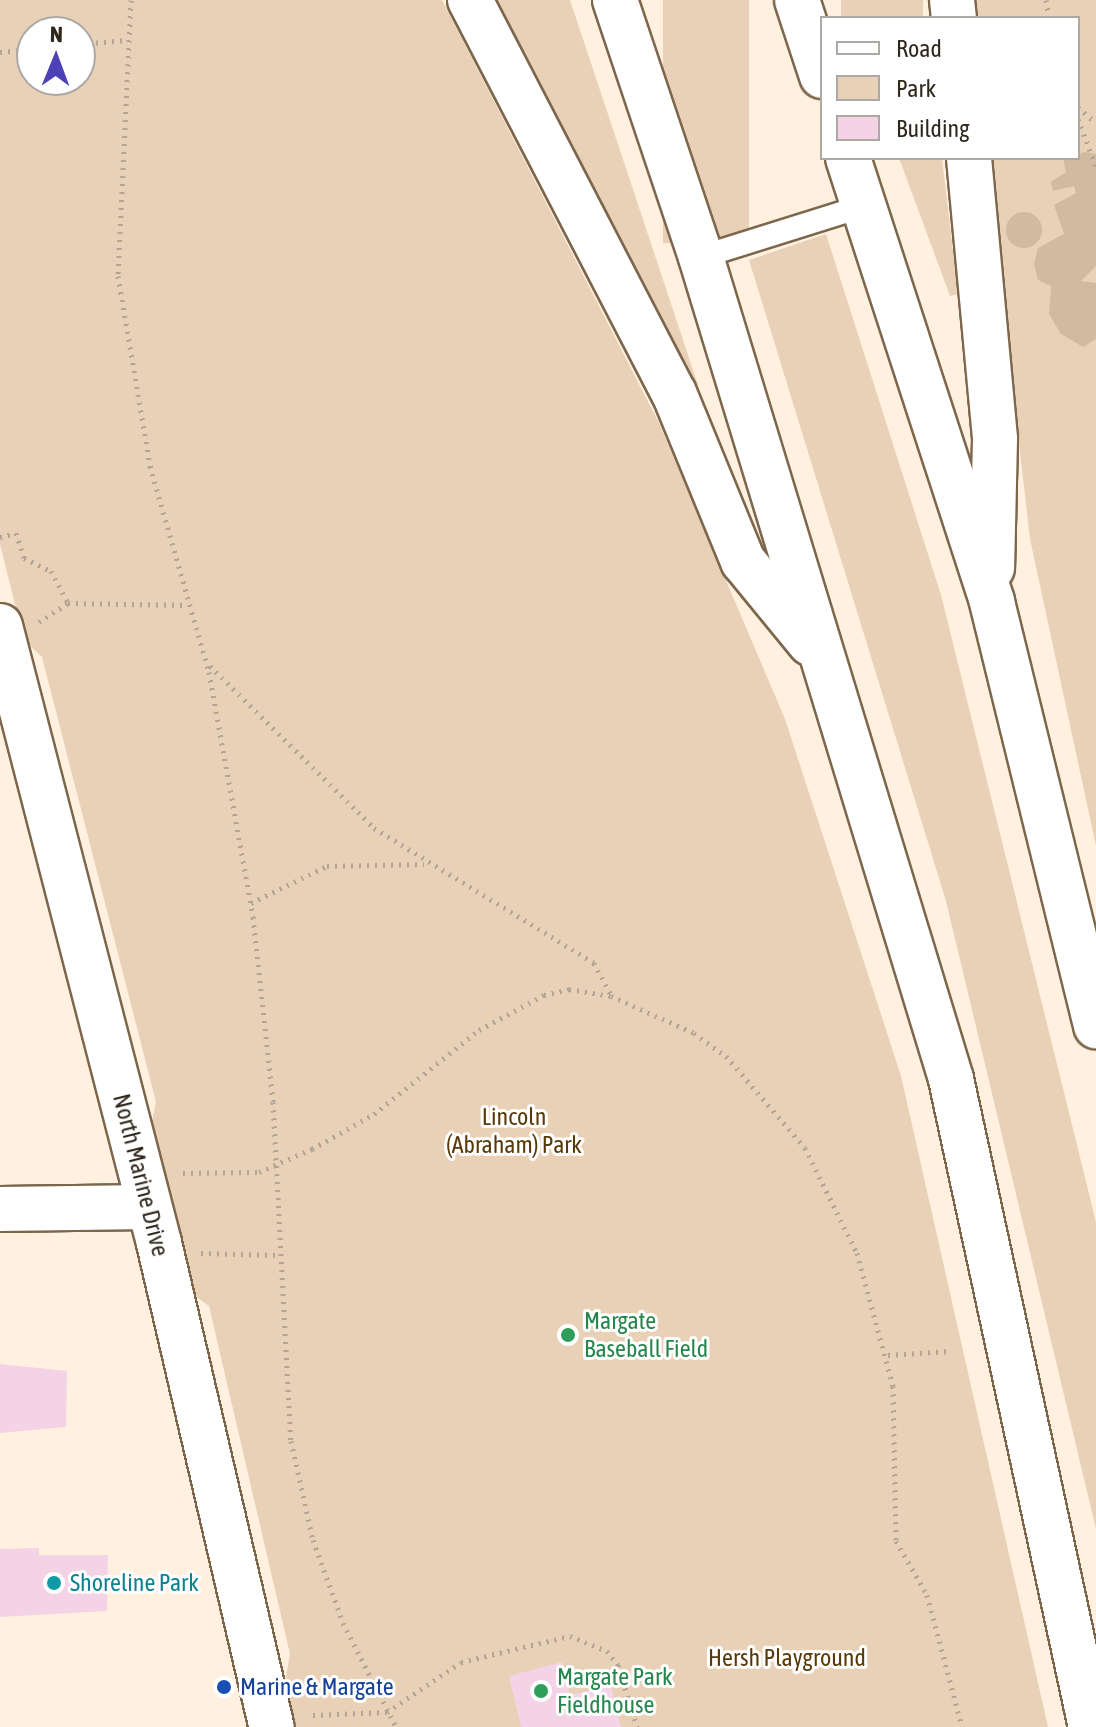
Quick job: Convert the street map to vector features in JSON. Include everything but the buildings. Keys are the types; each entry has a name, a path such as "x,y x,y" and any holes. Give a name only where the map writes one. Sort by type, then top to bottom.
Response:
{"main road":[{"path":"470,0 674,393 743,561 825,660"},
{"path":"615,0 701,257 951,1079 1091,1727"},
{"path":"797,0 820,70"},
{"path":"849,160 992,602 1096,1026"},
{"path":"969,160 995,439 992,602"},
{"name":"North Marine Drive","path":"16,625 149,1207 292,1721"},
{"path":"0,1209 149,1207"}],"lane":[{"path":"701,257 864,206"}],"path":[{"path":"131,0 118,276 150,466 187,605 207,663 251,903 276,1165 291,1441 313,1540 396,1727"},
{"path":"96,43 127,40"},
{"path":"1080,109 1096,123"},
{"path":"1080,124 1096,167"},
{"path":"0,537 16,533 24,558 51,571 68,603"},
{"path":"16,625 54,618 68,603 187,605"},
{"path":"207,663 325,787 425,864 594,963 611,996"},
{"path":"251,903 327,866 425,864"},
{"path":"179,1160 182,1173 276,1165 374,1114 513,1011 569,989 611,996 694,1033 770,1102 834,1202 888,1355 896,1541 927,1595 962,1727"},
{"path":"197,1243 199,1253 280,1255"},
{"path":"888,1355 950,1351"},
{"path":"292,1721 387,1712 461,1662 570,1636 607,1651 618,1665 637,1727"}],"green space":[{"name":"Lincoln (Abraham) Park","path":"0,0 442,0 659,423 785,719 901,1076 1048,1727 293,1727 284,1688 290,1654 209,1306 191,1293 151,1126 156,1102 42,657 24,640 0,544"},
{"path":"494,0 570,0 698,385 693,387"},
{"path":"663,0 749,0 749,243 663,243"},
{"path":"841,0 923,0 923,16 841,16"},
{"path":"967,0 1096,0 1096,846 1030,539 986,160 1080,160 1080,16 969,16"},
{"path":"900,160 942,160 958,294 950,296"},
{"path":"826,234 941,595 1096,1222 1096,1529 946,901 749,260"}],"shaded area":[{"path":"1080,153 1096,154 1096,266 1081,281 1096,283 1096,339 1083,347 1061,334 1049,314 1051,286 1038,280 1034,264 1038,248 1064,234 1054,205 1076,193 1074,186 1053,191 1051,182 1066,172 1063,160 1080,160"},
{"path":"1024,212 1037,217 1042,230 1037,243 1024,248 1011,243 1006,230 1011,217"}],"place":[{"name":"Margate Baseball Field","path":"568,1335"},
{"name":"Shoreline Park","path":"54,1583"},
{"name":"Marine & Margate","path":"224,1687"},
{"name":"Margate Park Fieldhouse","path":"541,1691"}],"park label":[{"name":"Hersh Playground","path":"787,1658"}]}
